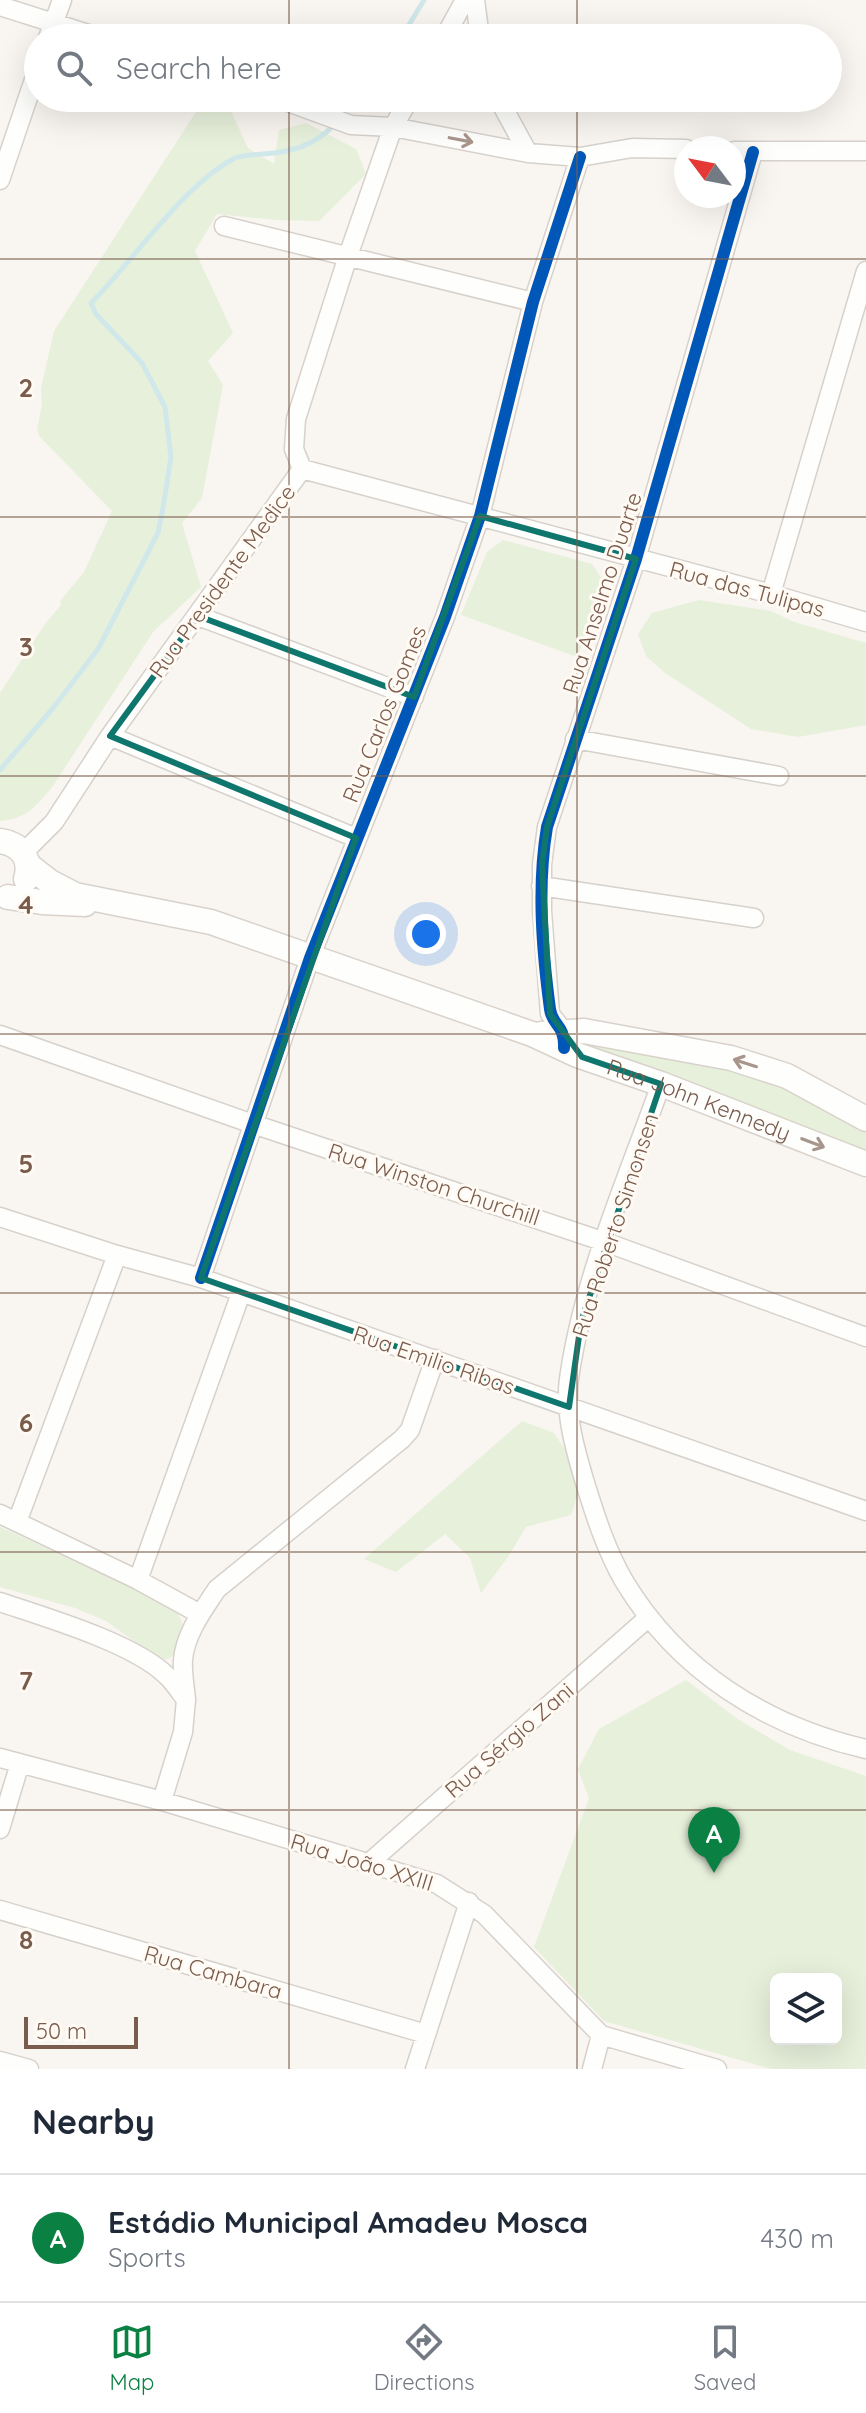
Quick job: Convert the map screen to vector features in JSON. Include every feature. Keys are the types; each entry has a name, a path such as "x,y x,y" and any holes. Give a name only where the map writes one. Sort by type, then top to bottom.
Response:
{"street":[{"path":"53,24 62,0"},
{"path":"452,24 465,0"},
{"path":"475,0 478,24"},
{"path":"0,6 38,24"},
{"path":"0,180 24,109"},
{"path":"317,112 351,125 393,127 528,153 580,157 632,148 674,149"},
{"name":"Rua Presidente Medice","path":"26,859 110,736 302,469 294,449 296,419 348,256 393,127 402,112"},
{"path":"506,112 528,153"},
{"path":"746,151 866,151"},
{"name":"Rua Carlos Gomes","path":"201,1278 310,958 414,697 480,516 533,302 580,157"},
{"name":"Rua Anselmo Duarte","path":"564,1040 550,1014 541,886 547,827 636,559 729,208"},
{"path":"224,226 533,302"},
{"path":"771,594 866,271"},
{"name":"Rua das Tulipas","path":"302,469 866,622"},
{"path":"198,616 414,697"},
{"path":"110,736 356,838"},
{"path":"575,739 779,776"},
{"name":"Rua John Kennedy","path":"0,841 14,845 50,882 75,895 211,922 532,1034 564,1040 584,1031 731,1058 787,1076 866,1119"},
{"path":"4,898 21,888 28,873 26,859"},
{"path":"541,886 754,918"},
{"name":"Rua John Kennedy","path":"4,898 74,905 109,903"},
{"name":"Rua Winston Churchill","path":"0,1035 605,1242 866,1337"},
{"name":"Rua John Kennedy","path":"564,1040 577,1055 661,1084 866,1164"},
{"name":"Rua Roberto Simonsen","path":"661,1084 605,1242 581,1322 568,1381 569,1407 581,1469 607,1546 624,1581 649,1617 691,1662 725,1691 758,1710 833,1741 866,1749"},
{"name":"Rua Emilio Ribas","path":"0,1217 201,1278 866,1511"},
{"path":"117,1255 9,1518 138,1580 200,1614"},
{"path":"138,1580 241,1293"},
{"path":"162,1801 183,1732 186,1700 183,1660 188,1639 200,1614 231,1575 402,1439 410,1430 435,1359"},
{"path":"0,1602 62,1623 144,1660 166,1675 186,1700"},
{"name":"Rua Sérgio Zani","path":"369,1863 649,1617"},
{"name":"Rua João XXIII","path":"0,1758 162,1801 437,1884 484,1914 601,2035 717,2069"},
{"path":"0,1829 20,1763"},
{"path":"415,2069 469,1902"},
{"name":"Rua Cambara","path":"0,1910 426,2034"},
{"path":"592,2069 601,2035"},
{"path":"0,2061 29,2069"}],"highlighted area":[{"path":"480,516 636,559 547,827 542,864 550,1014 582,1057 661,1084 581,1322 569,1407 201,1278 356,838 110,736 198,616 414,697"}],"green space":[{"path":"196,112 231,112 248,148 274,164 279,130 306,123 356,149 366,174 319,221 217,214 195,251 233,333 208,361 223,385 202,498 182,523 201,587 153,632 47,793 24,814 0,821 0,693 61,605 60,601 84,572 112,511 40,437 37,430 42,404 41,388 54,331"},
{"path":"503,540 592,564 602,579 602,597 577,657 461,615 487,552"},
{"path":"699,600 771,611 794,622 866,643 866,725 798,737 751,729 665,673 646,656 638,634 652,613"},
{"path":"582,1042 733,1066 786,1082 866,1126 866,1157 582,1046"},
{"path":"522,1421 554,1433 571,1459 578,1494 571,1515 526,1527 481,1593 470,1558 445,1534 396,1572 364,1559"},
{"path":"0,1527 131,1587 178,1614 184,1627 174,1655 159,1659 106,1621 75,1608 0,1587"},
{"path":"686,1680 739,1720 790,1750 866,1776 866,2069 771,2069 604,2021 534,1947 589,1798 578,1769 599,1729"}],"waterway":[{"path":"409,24 424,0"},
{"path":"340,117 343,112"},
{"path":"0,770 98,649 158,533 163,508 171,457 165,407 142,363 96,314 91,303 177,206 214,171 236,158 302,147 334,125"}],"cycle path":[{"path":"564,1048 563,1034 550,1009 543,941 541,895 547,827 636,559 753,152"},
{"path":"201,1278 310,958 445,617 480,516 533,302 580,157"}],"place":[{"name":"Estádio Municipal Amadeu Mosca","path":"714,1873"}]}
